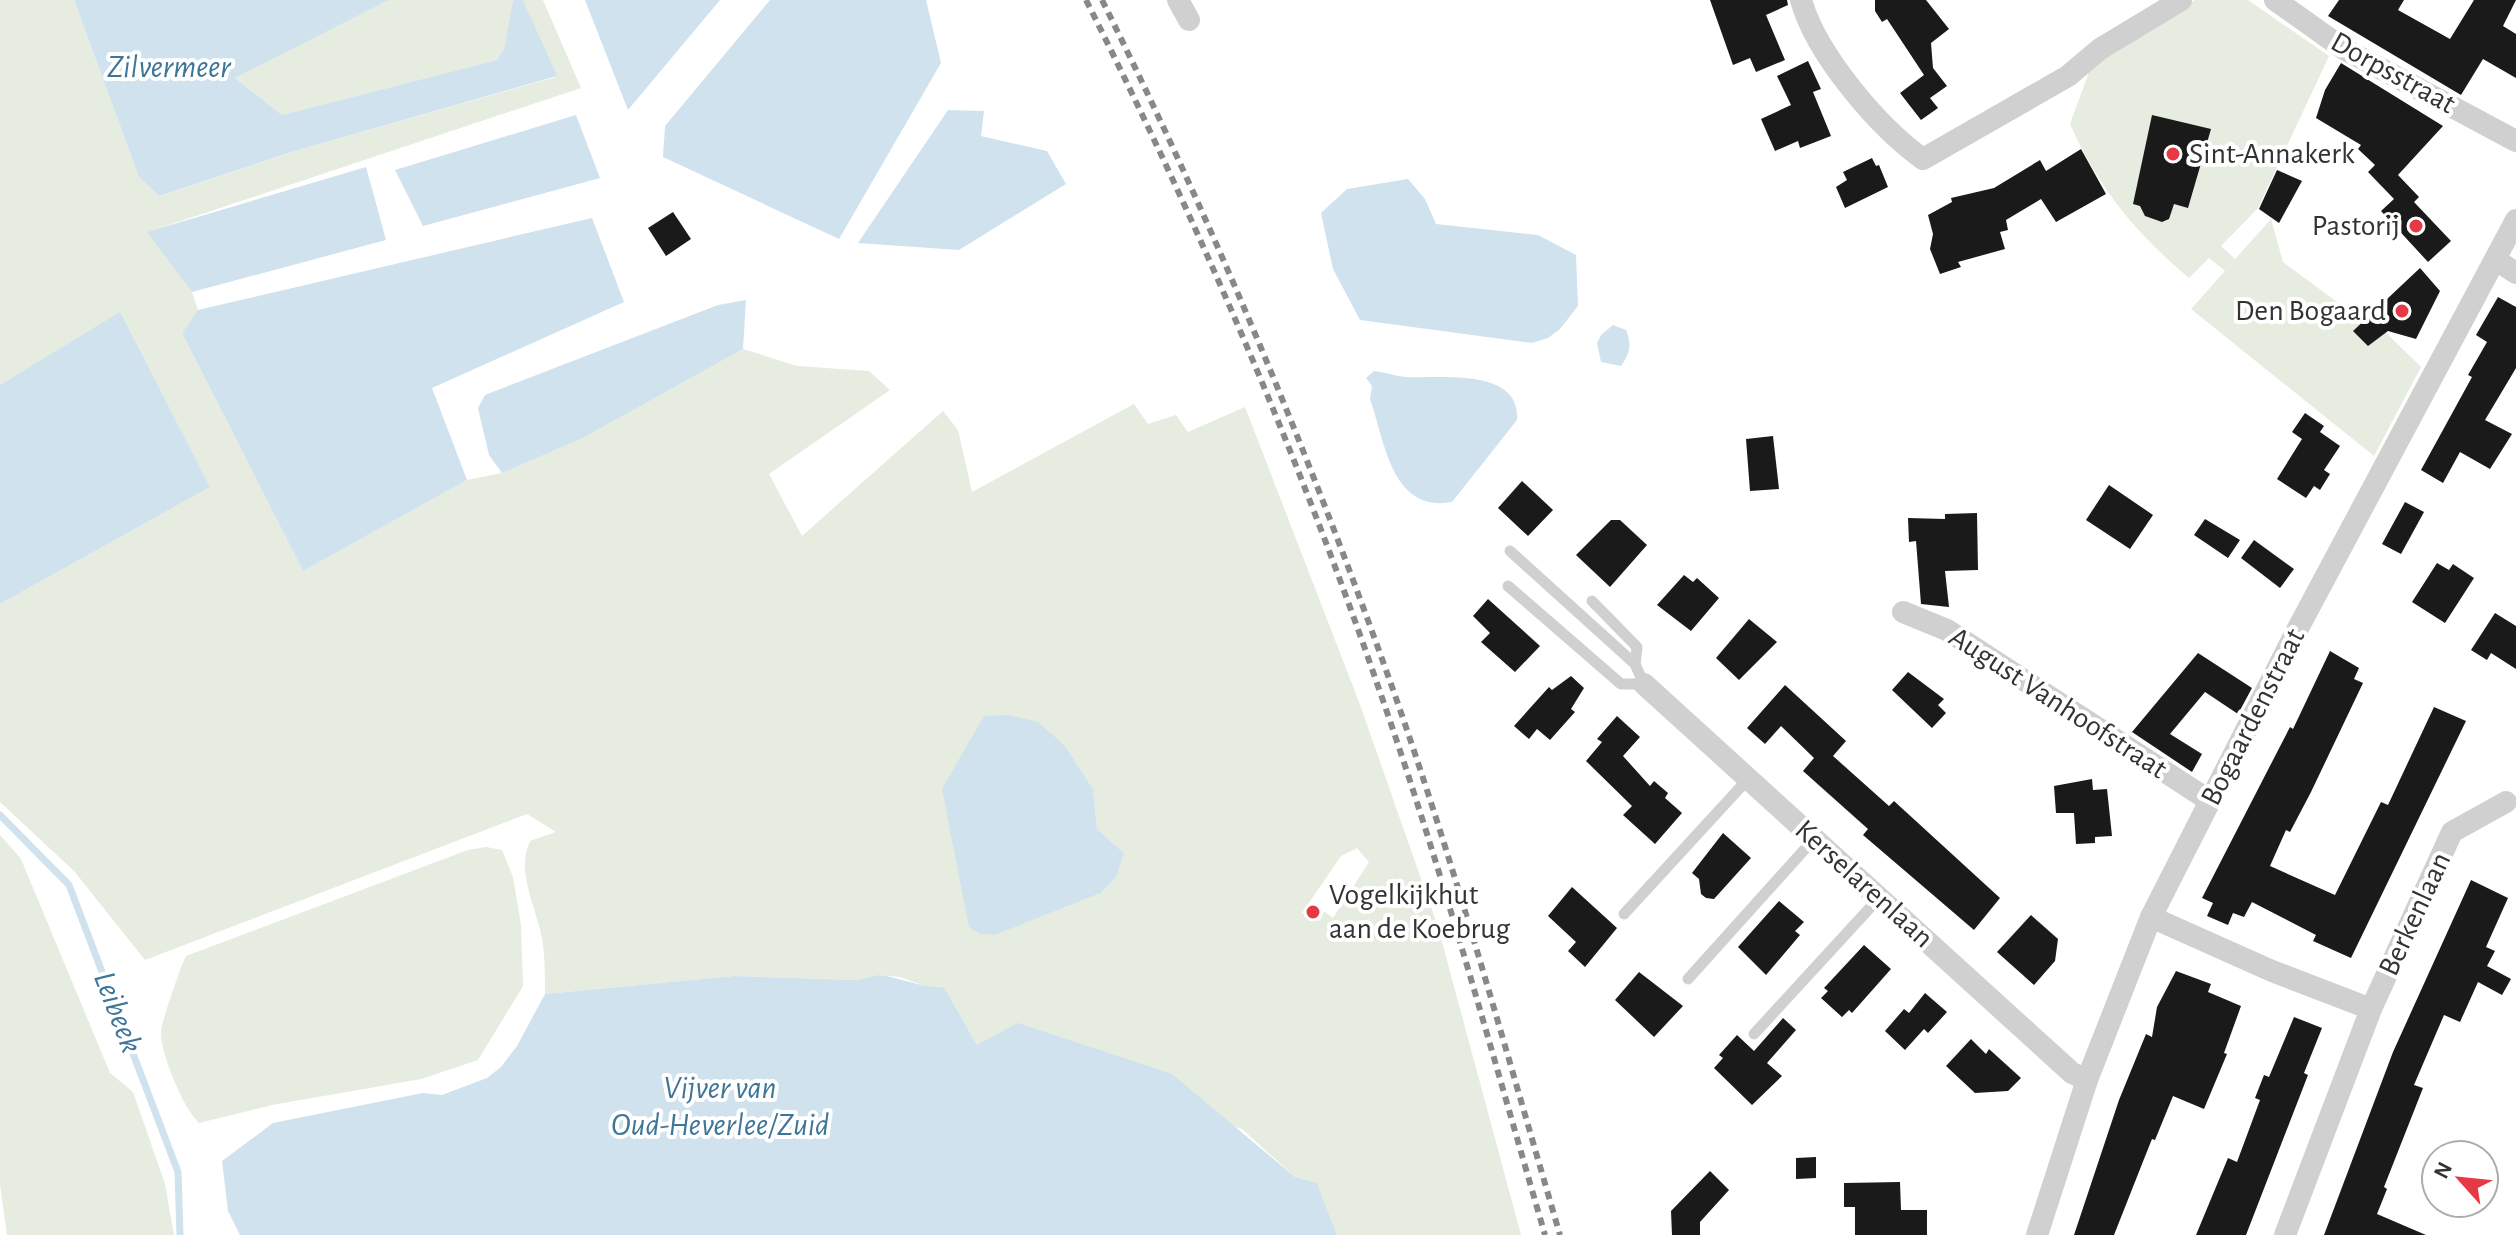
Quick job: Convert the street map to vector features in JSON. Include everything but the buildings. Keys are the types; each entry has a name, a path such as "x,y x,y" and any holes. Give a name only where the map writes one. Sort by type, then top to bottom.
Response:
{"street":[{"path":"1178,0 1189,20"},
{"path":"1801,0 1840,72 1890,135 1923,159 2068,76 2100,49 2181,0"},
{"name":"Dorpsstraat","path":"2275,0 2344,49 2516,141"},
{"name":"Bogaardenstraat","path":"2037,1235 2087,1080 2151,917 2516,220"},
{"path":"2496,260 2516,273"},
{"name":"August Vanhoofstraat","path":"1903,612 1947,630 2210,801"},
{"name":"Kerselarenlaan","path":"1639,674 1748,779 2072,1073 2087,1080"},
{"name":"Berkenlaan","path":"2285,1235 2371,1009 2452,832 2506,802"},
{"name":"Berkenlaan","path":"2151,917 2272,971 2371,1009"}],"lane":[{"path":"1510,551 1639,674"},
{"path":"1508,586 1621,684 1639,674"},
{"path":"1592,601 1637,647 1639,674"},
{"path":"1624,914 1748,779"},
{"path":"1688,979 1814,839"},
{"path":"1754,1034 1879,898"}],"shaded area":[{"path":"0,0 74,0 139,177 159,196 288,153 556,77 523,0 543,0 581,88 148,232 192,292 198,310 182,333 303,571 467,480 502,473 583,438 743,349 797,366 869,371 890,390 769,474 802,536 943,411 958,430 972,492 1134,404 1148,424 1176,415 1188,432 1245,407 1359,702 1438,927 1521,1235 1337,1235 1317,1183 1295,1177 1242,1129 977,1045 944,987 930,988 900,977 878,975 856,980 734,976 545,994 543,944 525,866 530,841 556,832 527,814 145,960 74,871 0,802 0,604 210,487 120,313 0,385","holes":["1065,746 1093,789 1097,829 1124,853 1117,876 1101,893 995,935 980,934","1357,848 1369,862 1333,918 1324,911 1320,921 1302,913 1341,856"]},
{"path":"389,0 513,0 504,49 497,60 282,115 235,78"},
{"path":"2195,0 2248,0 2329,56 2258,208 2221,246 2235,259 2271,219 2283,262 2337,302 2371,318 2421,367 2374,456 2191,309 2225,271 2209,258 2189,278 2152,244 2106,189 2070,124 2094,58"},
{"path":"0,835 21,859 110,1073 133,1092 165,1184 174,1235 7,1235 0,1185"},
{"path":"486,847 502,850 513,877 521,925 523,986 478,1060 421,1079 272,1105 199,1123 180,1094 169,1067 161,1032 186,956 468,850"}],"water":[{"name":"Zilvermeer","path":"74,0 389,0 235,78 282,115 497,60 504,49 513,0 523,0 557,76 288,153 159,196 139,177"},
{"path":"585,0 720,0 628,110"},
{"path":"770,0 926,0 941,63 839,239 663,157 665,126"},
{"path":"948,110 984,111 981,136 1047,151 1066,184 959,250 858,243"},
{"path":"576,115 600,178 423,226 395,170"},
{"path":"366,167 386,240 192,292 147,232"},
{"path":"1408,179 1425,199 1436,224 1538,235 1576,255 1578,306 1560,329 1548,338 1532,343 1360,320 1333,269 1321,213 1347,189"},
{"path":"592,218 624,302 432,388 467,480 303,571 182,333 198,310"},
{"path":"746,300 743,349 583,438 502,473 489,455 478,408 485,395 718,305"},
{"path":"120,312 210,487 0,604 0,385"},
{"path":"1613,325 1626,330 1629,340 1628,353 1621,366 1601,362 1597,343"},
{"path":"1374,371 1405,377 1475,379 1506,391 1515,403 1517,420 1452,502 1432,502 1416,496 1403,485 1394,470 1370,399 1372,386 1366,378"},
{"path":"1009,715 1038,722 1065,746 1093,789 1097,829 1124,853 1117,876 1101,893 995,935 980,934 969,927 942,789 984,716"},
{"name":"Vijver van Oud-Heverlee/Zuid","path":"878,975 944,987 977,1045 1018,1023 1172,1074 1295,1177 1317,1183 1337,1235 240,1235 228,1211 222,1161 273,1123 423,1093 442,1095 487,1078 501,1067 517,1046 545,994 734,976 856,980"}],"waterway":[{"name":"Leibeek","path":"0,815 69,885 178,1172 180,1235"}],"railway":[{"path":"1086,0 1207,254 1280,427 1348,601 1424,825 1545,1235"},
{"path":"1102,0 1220,252 1292,423 1359,597 1437,821 1560,1235"}],"place":[{"name":"Sint-Annakerk","path":"2173,154"},
{"name":"Pastorij","path":"2416,226"},
{"name":"Den Bogaard","path":"2402,311"},
{"name":"Vogelkijkhut aan de Koebrug","path":"1313,912"}]}
